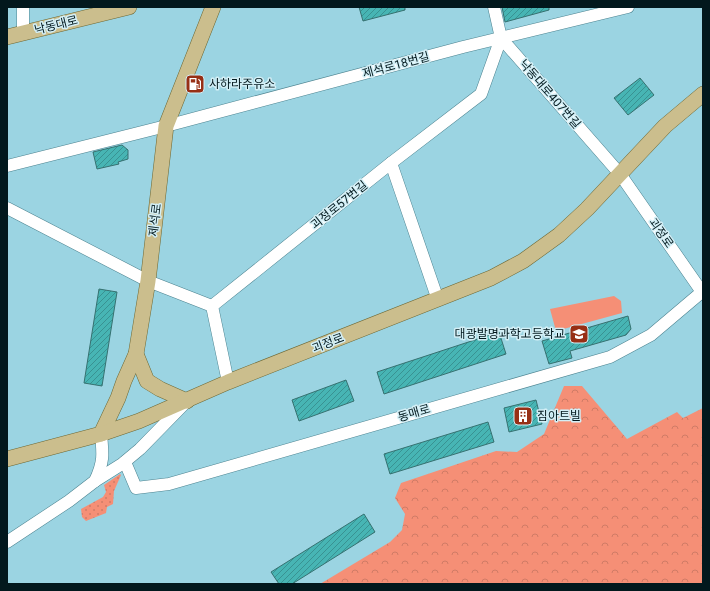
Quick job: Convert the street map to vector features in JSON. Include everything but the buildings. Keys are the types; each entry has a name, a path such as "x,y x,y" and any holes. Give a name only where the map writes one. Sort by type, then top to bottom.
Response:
{"main road":[{"name":"낙동대로","path":"7,37 129,7"},
{"name":"제석로","path":"101,434 136,354 148,281 166,126 213,7"},
{"name":"괴정로","path":"7,459 101,434 139,421 228,382 491,278 523,261 559,235 587,209 665,126 703,94"},
{"path":"136,354 147,381 160,389 187,401"}],"street":[{"path":"23,7 23,34"},
{"name":"낙동대로407번길","path":"494,7 502,38 620,174"},
{"name":"제석로18번길","path":"7,166 166,126 463,47 628,7"},
{"name":"괴정로57번길","path":"212,306 390,163 481,94 502,38"},
{"path":"390,163 438,300"},
{"name":"괴정로","path":"620,174 702,292"},
{"path":"7,208 148,281 212,306 228,382"},
{"name":"동매로","path":"125,462 136,488 169,484 610,357 651,335 702,292"},
{"path":"7,542 125,462 140,449 187,401"},
{"path":"96,481 101,470 103,459 101,434"}],"green space":[{"path":"614,296 621,301 622,313 556,331 550,309"},
{"path":"564,386 582,386 627,439 677,412 683,418 703,408 703,584 320,584 390,542 402,530 405,514 395,498 401,483 496,451 517,452 544,434"},
{"path":"120,474 121,475 114,491 113,504 107,507 106,513 86,521 82,517 81,509 103,497 106,492 104,485"}],"place":[{"name":"사하라주유소","path":"195,84"},
{"name":"대광발명과학고등학교","path":"579,334"},
{"name":"짐아트빌","path":"523,416"}]}
